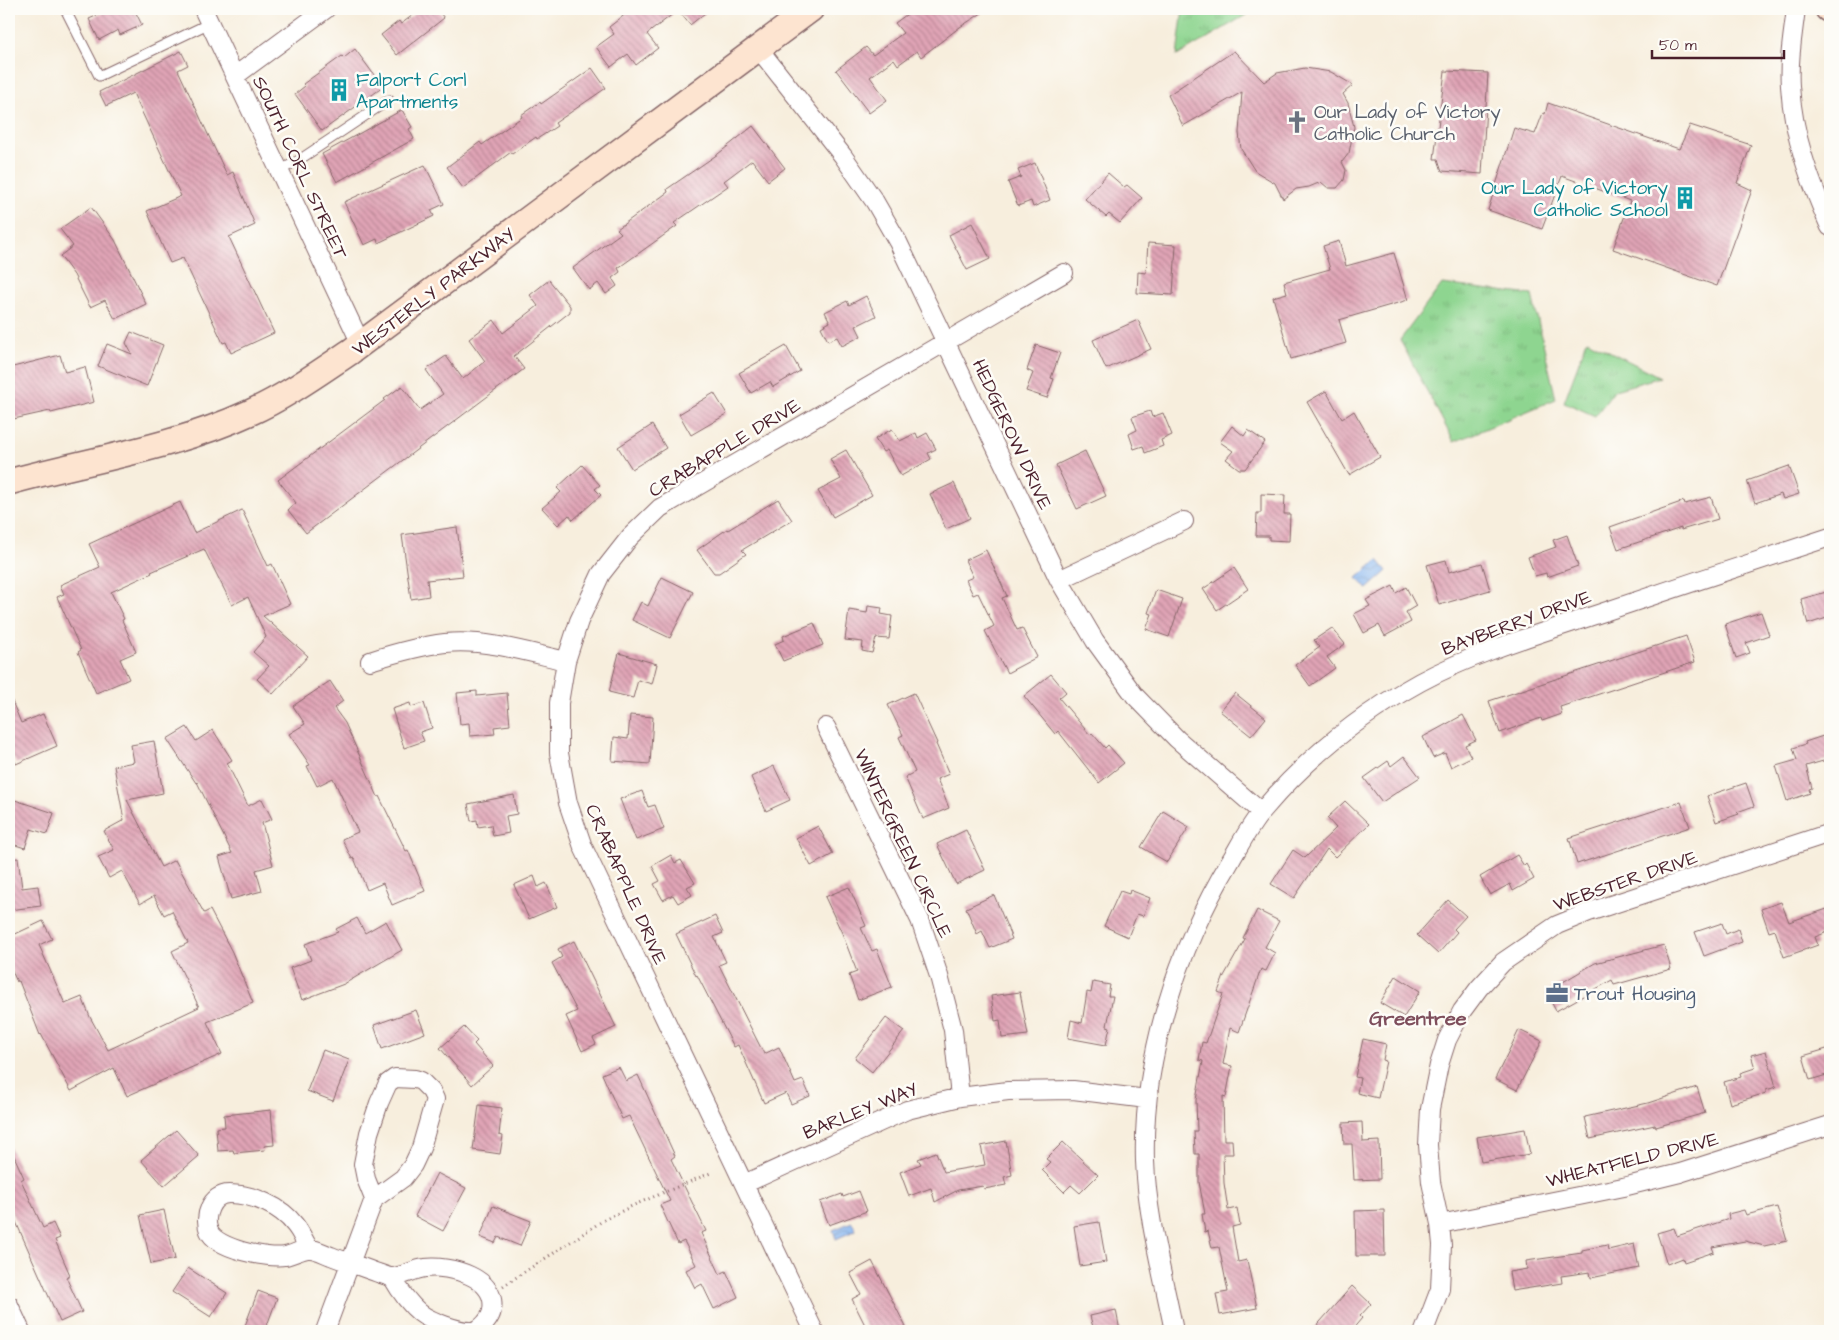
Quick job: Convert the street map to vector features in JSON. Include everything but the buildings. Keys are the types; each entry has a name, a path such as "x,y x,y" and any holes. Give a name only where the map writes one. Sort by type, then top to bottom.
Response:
{"main road":[{"name":"WESTERLY PARKWAY","path":"9,482 144,450 227,423 277,400 361,344 811,9"}],"street":[{"path":"235,76 326,9"},
{"path":"1796,9 1790,55 1790,86 1794,115 1804,162 1830,227"},
{"name":"SOUTH CORL STREET","path":"206,16 361,344"},
{"name":"HEDGEROW DRIVE","path":"758,48 843,156 875,202 898,242 1059,580 1095,641 1135,696 1177,739 1261,812"},
{"name":"CRABAPPLE DRIVE","path":"814,1331 580,838 568,803 559,753 560,703 566,661 579,621 601,574 630,537 660,508 1064,273"},
{"path":"1059,580 1184,521"},
{"name":"BAYBERRY DRIVE","path":"1174,1331 1150,1210 1145,1162 1147,1099 1158,1042 1173,983 1194,929 1222,874 1261,812 1308,762 1337,737 1358,720 1420,682 1488,650 1830,537"},
{"path":"370,661 422,647 447,643 484,644 566,661"},
{"name":"WINTERGREEN CIRCLE","path":"826,727 920,920 939,976 953,1030 960,1097"},
{"name":"WEBSTER DRIVE","path":"1424,1331 1440,1289 1442,1245 1440,1224 1431,1182 1428,1145 1430,1108 1439,1065 1448,1040 1462,1012 1479,988 1503,962 1557,925 1589,912 1830,833"},
{"path":"325,1331 374,1199 403,1178 421,1148 434,1100 431,1091 421,1081 395,1078 388,1083 379,1103 369,1133 363,1164 366,1179 374,1199"},
{"name":"BARLEY WAY","path":"744,1184 907,1110 960,1097 1008,1091 1073,1090 1147,1099"},
{"name":"WHEATFIELD DRIVE","path":"1440,1224 1623,1187 1680,1173 1830,1125"},
{"path":"309,1248 295,1225 284,1213 266,1202 238,1194 224,1194 214,1201 209,1209 207,1221 210,1233 217,1240 229,1246 273,1258 286,1256 309,1248 392,1277 424,1268 448,1269 472,1277 485,1285 492,1294 492,1310 485,1324 474,1331 460,1330 421,1314 400,1292 392,1277"},
{"path":"9,1305 21,1331"}],"lane":[{"path":"65,9 98,76 206,16"},
{"path":"279,171 299,160 389,100"}],"path":[{"path":"492,1294 604,1220 634,1205 713,1172"}],"green space":[{"path":"1183,9 1256,9 1177,56"},
{"path":"1442,284 1532,295 1556,399 1454,442 1400,340"},
{"path":"1587,340 1660,377 1615,390 1595,416 1564,402"}],"water":[{"path":"1378,560 1387,571 1367,589 1357,578"},
{"path":"852,1222 856,1230 836,1239 833,1230"}],"place":[{"name":"Falport Corl Apartments","path":"339,90"},
{"name":"Our Lady of Victory Catholic Church","path":"1297,122"},
{"name":"Our Lady of Victory Catholic School","path":"1685,198"},
{"name":"Trout Housing","path":"1557,993"}],"district":[{"name":"Greentree","path":"1418,1018"}]}
